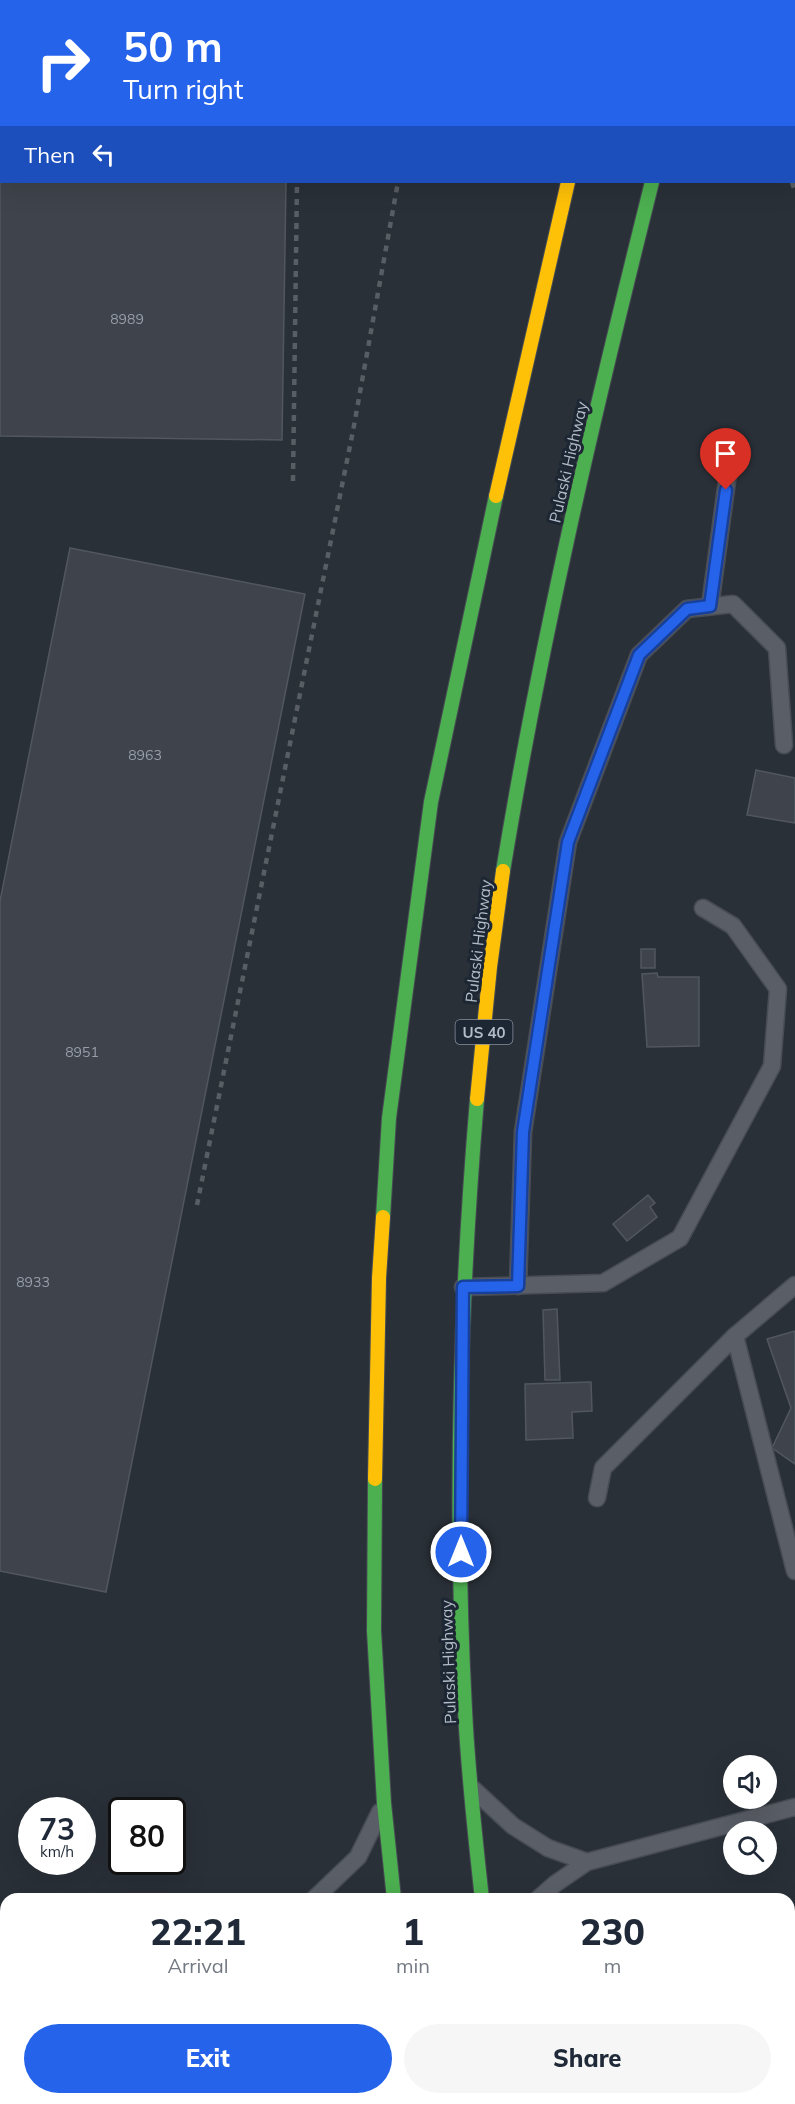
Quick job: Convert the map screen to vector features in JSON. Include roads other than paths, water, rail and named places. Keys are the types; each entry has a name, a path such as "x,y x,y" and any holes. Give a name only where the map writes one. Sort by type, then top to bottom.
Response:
{"highway":[{"path":"393,1893 384,1803 374,1631 379,1278 389,1118 431,802 474,594 568,183"},
{"name":"Pulaski Highway","path":"481,1893 470,1786 461,1552 463,1287 480,1063 499,902 525,742 610,348 652,183"}],"lane":[{"path":"710,606 732,444"},
{"path":"518,1286 523,1132 568,842 639,655 687,609 733,604 777,648 784,745"},
{"path":"463,1287 603,1283 680,1238 772,1066 778,989 733,926 703,908"},
{"path":"597,1498 603,1468 735,1336 795,1285"},
{"path":"735,1336 795,1571"},
{"path":"470,1786 513,1826 549,1848 587,1862"},
{"path":"320,1893 358,1857 384,1803"},
{"path":"545,1893 587,1862 795,1807"}],"railway":[{"path":"293,481 297,183"},
{"path":"197,1205 353,431 398,183"},
{"path":"792,183 795,192"}]}
